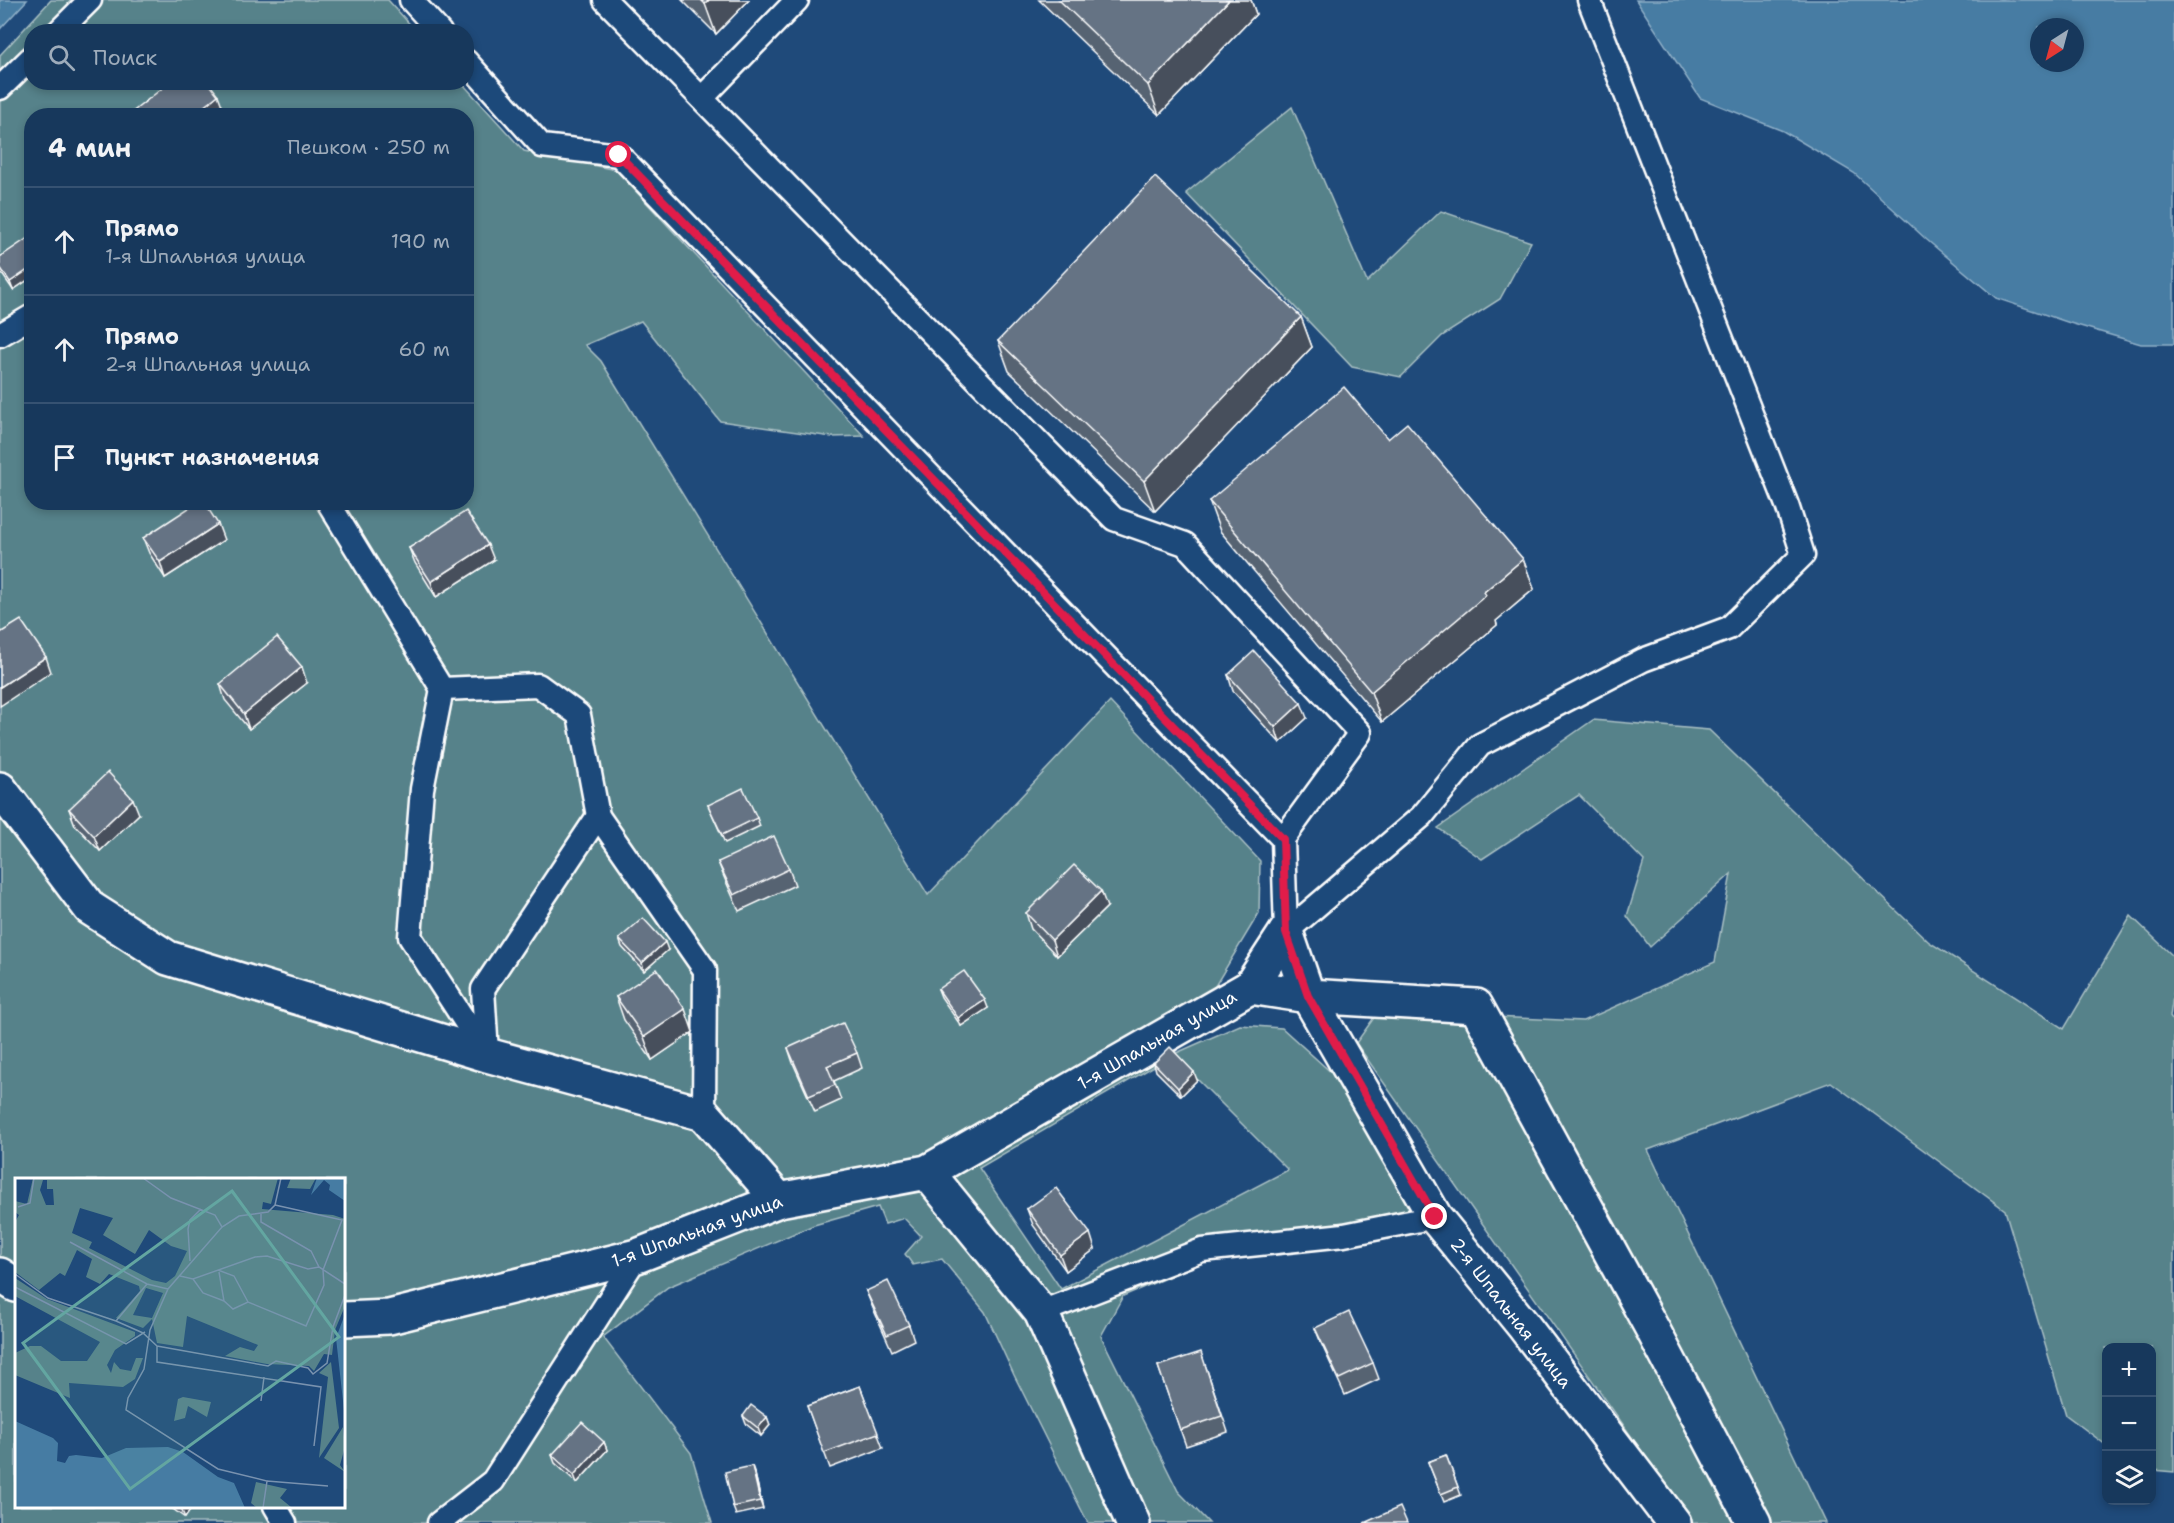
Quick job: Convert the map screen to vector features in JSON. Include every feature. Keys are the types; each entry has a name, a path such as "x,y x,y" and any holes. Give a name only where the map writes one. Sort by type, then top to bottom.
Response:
{"street":[{"path":"0,789 90,908 168,958 487,1055 704,1114 779,1200"},
{"name":"1-я Шпальная улица","path":"345,1319 389,1317 637,1256 779,1200 927,1172 1250,987 1286,932"},
{"name":"2-я Шпальная улица","path":"1286,932 1308,996 1435,1217 1523,1325 1674,1523"},
{"path":"1250,987 1308,996 1476,1006 1654,1332 1754,1523"},
{"path":"927,1172 1041,1312 1133,1523"},
{"path":"0,1275 15,1284"}],"lane":[{"path":"66,24 90,0"},
{"path":"411,0 433,24"},
{"path":"605,0 1114,519 1185,544 1360,733 1283,839 1286,932"},
{"path":"702,98 797,0"},
{"path":"1286,932 1422,816 1480,744 1644,660 1729,628 1803,555 1787,505 1589,0"},
{"path":"0,88 24,65"},
{"path":"474,70 542,146 619,155 1283,839"},
{"path":"0,335 24,321"},
{"path":"333,510 442,689 422,789 410,937 487,1055"},
{"path":"442,689 538,685 579,715 598,816 705,970 704,1114"},
{"path":"487,1055 483,989 598,816"},
{"path":"1041,1312 1202,1250 1344,1235 1435,1217"},
{"path":"439,1523 493,1481 637,1256"},
{"path":"276,1508 285,1523"}],"green space":[{"path":"51,0 388,0 410,24 29,24"},
{"path":"24,29 24,90 468,90 524,151 616,170 864,436 832,437 720,421 641,321 585,345 601,361 928,895 1110,702 1260,861 1259,913 1174,1054 1240,1025 1282,1028 1335,1076 1379,1146 1421,1230 1206,1261 1123,1296 1101,1336 1178,1491 1209,1523 1088,1523 985,1312 942,1259 913,1265 905,1254 921,1236 904,1218 885,1224 878,1207 814,1225 668,1287 603,1337 691,1453 712,1523 0,1523 0,55","holes":["1173,1055 1288,1170 1061,1289 979,1168"]},
{"path":"1292,107 1367,282 1441,211 1531,242 1500,299 1442,336 1401,377 1352,367 1186,193"},
{"path":"1593,720 1709,730 1929,942 2064,1029 2131,916 2174,957 2174,989 2170,1017 2174,1023 2174,1472 2156,1470 2156,1343 2102,1343 2102,1442 2066,1415 2005,1210 1831,1082 1648,1150 1826,1523 1692,1523 1356,1043 1378,1012 1583,1021 1715,962 1731,874 1650,947 1627,916 1644,861 1579,795 1482,859 1438,828"}],"water":[{"path":"0,0 27,0 0,29"},
{"path":"1636,0 2174,0 2174,344 2141,344 1996,298 1927,240 1854,173 1783,131 1700,98"}],"building":[{"path":"1059,0 1229,0 1148,85"},
{"path":"160,90 214,90 218,95 202,108 138,108"},
{"path":"1155,177 1301,317 1144,481 998,341"},
{"path":"24,241 24,272 10,282 0,267 0,257"},
{"path":"1344,387 1388,439 1407,423 1523,559 1484,592 1486,595 1371,692 1209,501"},
{"path":"186,510 209,510 218,524 160,562 143,538"},
{"path":"466,511 488,545 431,582 409,548"},
{"path":"21,620 46,657 0,687 0,633"},
{"path":"277,637 302,667 244,714 220,684"},
{"path":"1254,651 1301,703 1275,727 1228,675"},
{"path":"108,772 133,799 94,836 69,809"},
{"path":"743,788 757,818 722,835 708,805"},
{"path":"774,836 789,869 734,895 718,862"},
{"path":"1074,865 1101,891 1052,940 1026,913"},
{"path":"643,918 665,942 642,963 619,939"},
{"path":"657,969 685,1009 644,1037 616,997"},
{"path":"964,971 985,1000 958,1018 938,989"},
{"path":"843,1023 857,1053 827,1066 835,1085 809,1096 788,1048"},
{"path":"1170,1047 1194,1072 1178,1088 1154,1063"},
{"path":"1056,1188 1090,1233 1060,1255 1027,1209"},
{"path":"888,1281 909,1325 887,1335 866,1291"},
{"path":"1349,1312 1373,1363 1339,1379 1315,1328"},
{"path":"1201,1352 1222,1416 1180,1430 1158,1366"},
{"path":"860,1386 878,1433 824,1453 807,1406"},
{"path":"751,1405 767,1417 758,1428 743,1416"},
{"path":"582,1422 604,1442 574,1475 552,1455"},
{"path":"1446,1455 1458,1487 1441,1494 1428,1462"},
{"path":"752,1466 760,1501 733,1507 725,1472"},
{"path":"1400,1507 1407,1523 1364,1523"}],"route":[{"path":"619,155 1283,839 1286,932 1308,996 1435,1217"}]}
